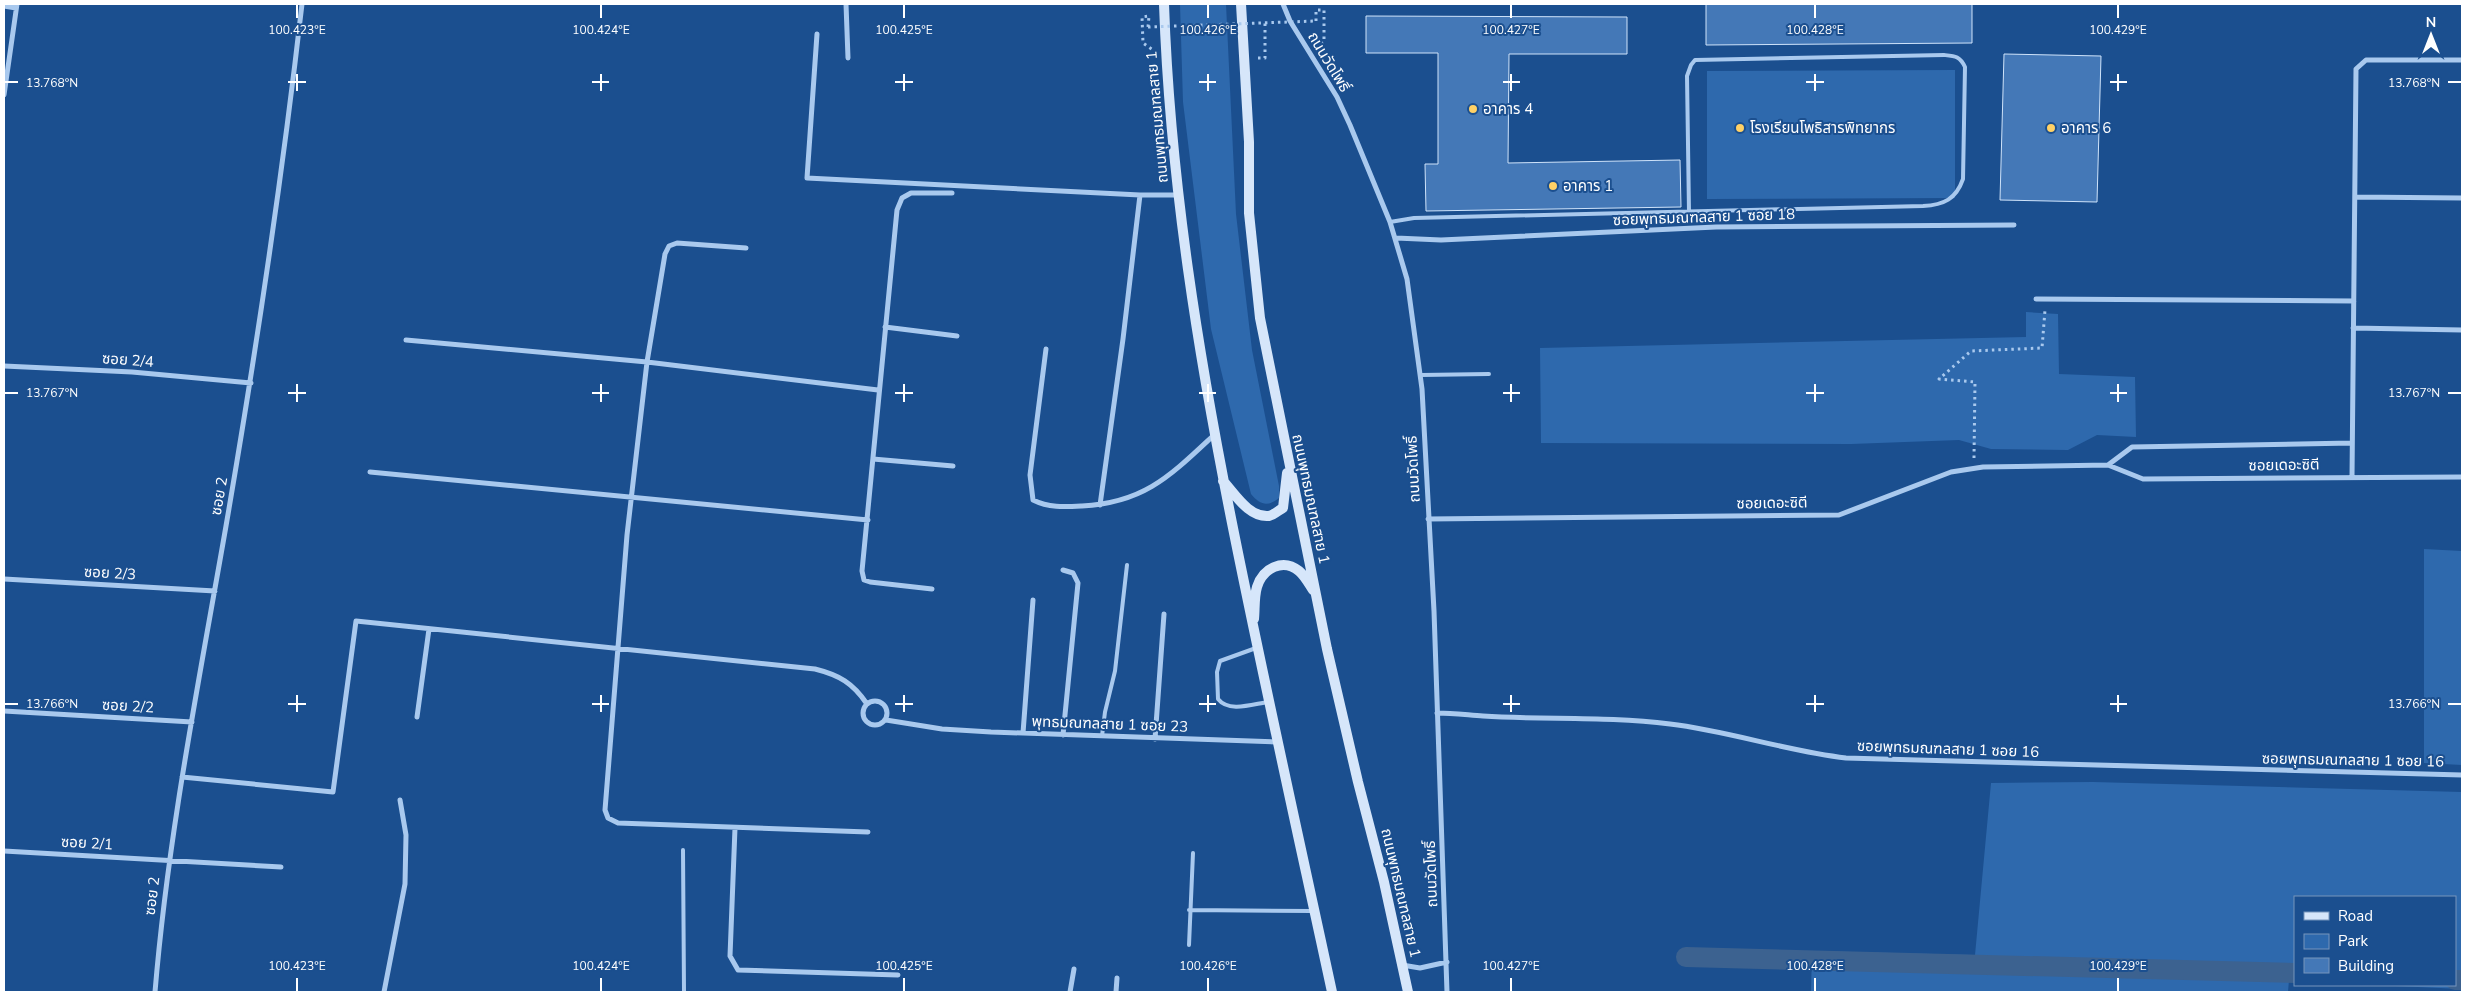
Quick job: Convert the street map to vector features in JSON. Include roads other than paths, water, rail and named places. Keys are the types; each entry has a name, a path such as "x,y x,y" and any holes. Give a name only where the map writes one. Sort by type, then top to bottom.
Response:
{"main road":[{"name":"ถนนพุทธมณฑลสาย 1","path":"1164,4 1166,59 1179,195 1198,340 1214,435 1256,648 1332,992"},
{"name":"ถนนพุทธมณฑลสาย 1","path":"1241,4 1249,142 1249,213 1259,309 1316,595 1408,992"},
{"path":"1223,481 1247,508 1258,514 1270,516 1283,508 1288,460"},
{"path":"1253,630 1257,587 1264,574 1273,566 1289,565 1301,572 1316,595"}],"street":[{"name":"ซอย 2","path":"155,992 169,860 251,383 290,108 302,4"},
{"path":"846,4 848,58"},
{"name":"ถนนวัดโพธิ์","path":"1283,4 1307,51 1337,97 1350,125 1396,238 1407,279 1421,375 1437,712 1447,992"},
{"path":"4,6 17,6 4,94"},
{"path":"817,34 807,178 1140,195 1179,195"},
{"path":"2352,477 2356,69 2366,60 2462,60"},
{"path":"932,589 864,580 862,571 896,210 902,198 911,193 952,193"},
{"path":"1100,505 1123,339 1140,195"},
{"path":"2355,197 2462,198"},
{"name":"ซอยพุทธมณฑลสาย 1 ซอย 18","path":"1396,238 1441,240 1716,227 2014,225"},
{"path":"746,248 677,243 670,246 665,254 647,362 632,498 605,810 608,818 618,823 868,832"},
{"path":"2036,299 2354,301"},
{"path":"885,327 957,336"},
{"path":"2353,328 2462,330"},
{"path":"406,340 647,362 878,390"},
{"path":"1046,349 1030,475 1033,500 1059,508 1120,502 1141,494 1170,475 1214,435"},
{"name":"ซอย 2/4","path":"4,366 132,372 251,383"},
{"name":"ซอยเดอะซิตี","path":"2108,465 2132,447 2352,443"},
{"path":"873,459 953,466"},
{"name":"ซอยเดอะซิตี","path":"1428,519 1838,515 1951,472 1974,469 2108,465 2143,479 2462,477"},
{"path":"370,472 868,520"},
{"path":"1063,570 1073,573 1078,583 1063,735"},
{"name":"ซอย 2/3","path":"4,579 215,591"},
{"path":"1023,733 1033,600"},
{"path":"1155,739 1164,614"},
{"path":"182,776 333,792 356,621 620,647 815,669 837,674 850,683 867,704"},
{"path":"417,717 429,629"},
{"path":"878,701 885,705 887,712 886,720 878,726 866,722 862,712 867,704 878,701"},
{"name":"ซอย 2/2","path":"4,711 192,722"},
{"name":"ซอยพุทธมณฑลสาย 1 ซอย 16","path":"1437,712 1483,716 1630,720 1671,724 1812,754 1846,758 2462,775"},
{"name":"พุทธมณฑลสาย 1 ซอย 23","path":"886,720 942,729 1155,739 1278,742"},
{"path":"384,992 405,884 406,835 400,800"},
{"path":"735,828 730,956 738,970 898,975"},
{"name":"ซอย 2/1","path":"4,851 281,867"},
{"path":"1402,965 1420,968 1447,962"},
{"path":"1070,992 1074,969"},
{"path":"1116,992 1117,978"}],"lane":[{"path":"1390,222 1414,218 1690,212 1934,205 1951,200 1957,194 1963,179 1964,67 1962,59 1944,55 1695,60 1687,76 1690,212"},
{"path":"1421,375 1488,374"},
{"path":"1102,736 1105,712 1115,671 1127,565"},
{"path":"1256,648 1220,661 1217,672 1218,699 1225,705 1235,707 1268,702"},
{"path":"683,850 684,992"},
{"path":"1189,945 1192,853"},
{"path":"1190,910 1314,911"}],"waterway":[{"path":"1686,957 2294,973"},
{"path":"2456,980 2462,980"}],"place":[{"name":"อาคาร 4","path":"1473,109"},
{"name":"โรงเรียนโพธิสารพิทยากร","path":"1740,128"},
{"name":"อาคาร 6","path":"2051,128"},
{"name":"อาคาร 1","path":"1553,186"}]}
